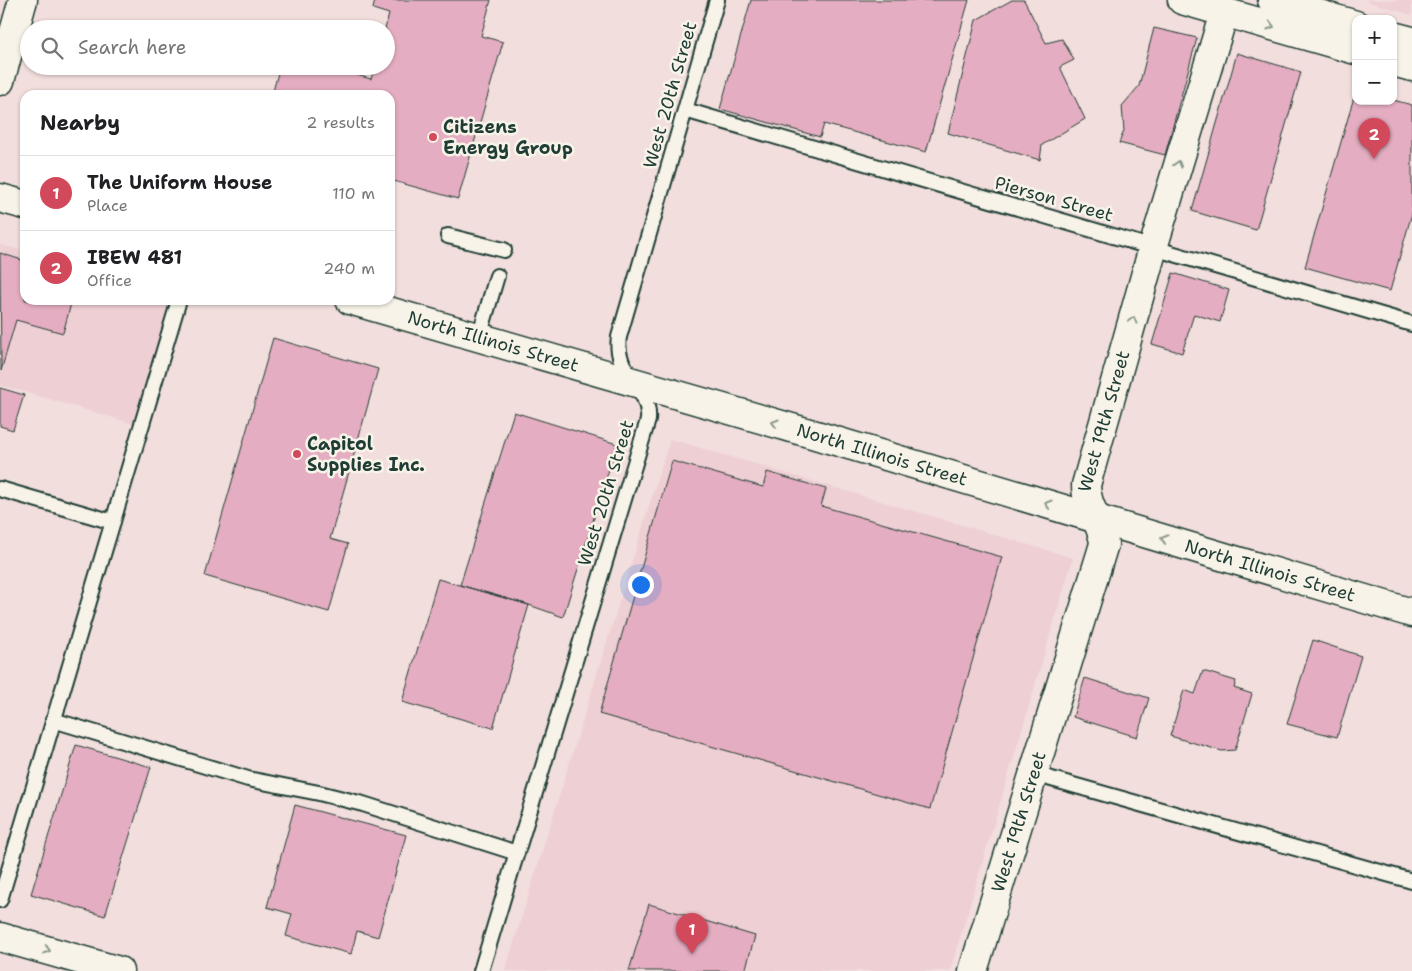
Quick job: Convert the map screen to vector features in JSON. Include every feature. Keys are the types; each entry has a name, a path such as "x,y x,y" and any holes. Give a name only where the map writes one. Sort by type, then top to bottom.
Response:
{"main road":[{"path":"0,81 23,0"},
{"path":"1182,0 1352,49"},
{"path":"1272,0 1352,24"},
{"name":"West 19th Street","path":"974,971 1104,544 1104,536 1086,495 1086,485 1153,248 1224,13"},
{"path":"1397,37 1412,41"},
{"path":"1397,63 1412,68"},
{"path":"0,198 20,204"},
{"name":"North Illinois Street","path":"367,305 809,433 1412,613"},
{"path":"0,937 119,971"}],"lane":[{"name":"West 20th Street","path":"481,971 648,420 649,411 645,398 624,368 621,360 618,350 619,337 717,0"},
{"name":"Pierson Street","path":"685,110 1412,324"},
{"path":"448,236 504,250"},
{"path":"479,337 497,276"},
{"path":"0,900 178,305"},
{"path":"0,489 113,522"},
{"path":"53,720 248,779 363,804 517,853"},
{"path":"1034,774 1412,881"}],"shaded area":[{"path":"1364,0 1412,0 1412,15"},
{"path":"0,245 20,250 20,305 172,305 135,424 0,385"},
{"path":"670,439 1073,558 950,971 505,971"}],"building":[{"name":"Citizens Energy Group","path":"375,0 491,0 481,36 503,42 458,199 395,181 395,90 273,90 277,75 357,75 371,79 372,75 395,75 395,20 387,20 389,14 373,9"},
{"path":"751,0 969,0 926,152 824,124 820,137 720,109"},
{"path":"1012,0 1024,0 1046,43 1062,39 1074,60 1060,67 1085,119 1042,145 1040,160 948,133 976,20"},
{"path":"1154,28 1197,38 1165,155 1119,143 1124,131 1122,106 1139,86"},
{"path":"1237,53 1301,72 1256,230 1192,211"},
{"path":"1397,101 1412,105 1412,213 1390,291 1305,267 1352,104 1397,105"},
{"path":"0,253 20,259 20,305 71,305 63,333 16,320 1,371"},
{"path":"1173,273 1229,290 1220,322 1194,314 1182,353 1152,344"},
{"name":"Capitol Supplies Inc.","path":"273,338 378,369 330,539 348,544 329,612 205,576"},
{"path":"0,388 24,395 13,430 0,426"},
{"path":"514,412 617,444 563,617 460,585"},
{"path":"672,461 763,487 767,472 826,489 821,506 1002,557 930,809 599,714"},
{"path":"438,579 529,605 493,728 402,702"},
{"path":"1313,640 1361,656 1337,737 1287,724"},
{"path":"1203,671 1236,681 1234,688 1252,694 1235,750 1222,751 1170,736 1184,690 1195,694"},
{"path":"1085,678 1149,698 1137,737 1073,717"},
{"path":"76,745 151,767 105,916 31,894"},
{"path":"295,805 406,835 378,937 357,931 351,954 286,936 292,914 267,907"},
{"path":"649,904 755,936 745,971 629,971"}],"place":[{"name":"Citizens Energy Group","path":"433,137"},
{"name":"IBEW 481","path":"1374,159"},
{"name":"Capitol Supplies Inc.","path":"297,454"},
{"name":"The Uniform House","path":"692,954"}]}
